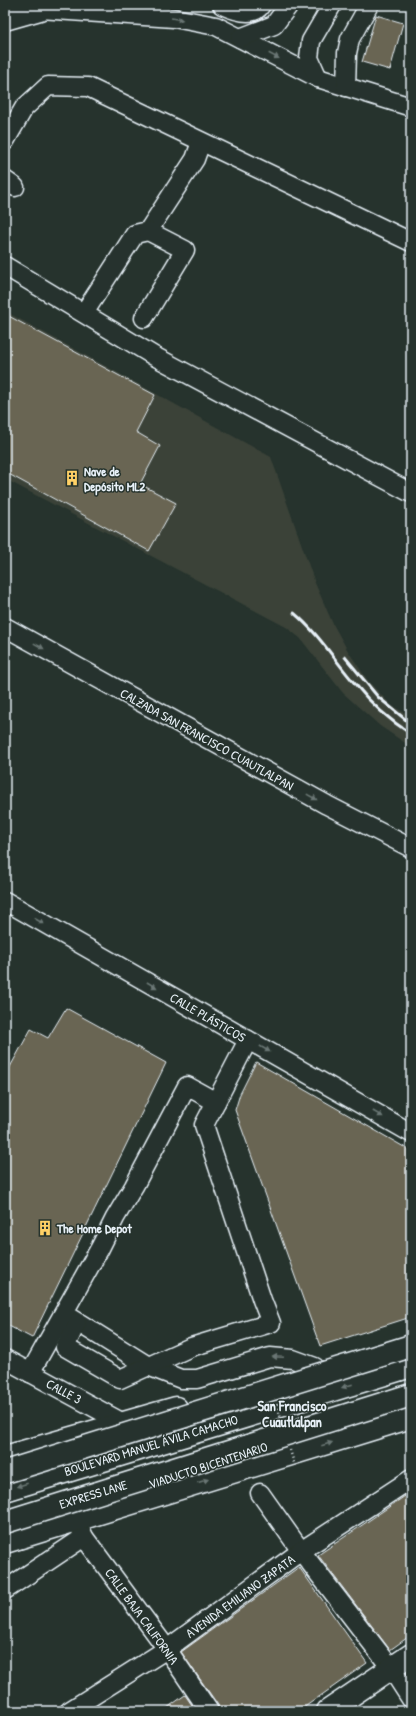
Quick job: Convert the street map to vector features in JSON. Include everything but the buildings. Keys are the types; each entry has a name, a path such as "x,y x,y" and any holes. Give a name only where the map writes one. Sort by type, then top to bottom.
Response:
{"main road":[{"path":"5,18 42,7"},
{"path":"375,1377 410,1341"},
{"path":"5,1472 410,1341"},
{"name":"BOULEVARD MANUEL ÁVILA CAMACHO","path":"5,1459 315,1367 410,1341"},
{"name":"BOULEVARD MANUEL ÁVILA CAMACHO","path":"5,1490 411,1366"},
{"name":"BOULEVARD MANUEL ÁVILA CAMACHO","path":"5,1511 411,1386"},
{"name":"EXPRESS LANE","path":"5,1522 411,1395"},
{"name":"VIADUCTO BICENTENARIO","path":"5,1530 411,1400"},
{"path":"5,1542 80,1529 411,1417"},
{"path":"5,1459 56,1474"},
{"path":"328,1711 411,1655"}],"street":[{"path":"222,5 248,13 260,8 261,5"},
{"path":"240,38 274,26 289,5"},
{"path":"318,78 309,58 311,41 332,5"},
{"path":"346,87 347,53 350,39 369,5"},
{"path":"42,7 154,11 174,18 216,26 318,78 411,107"},
{"path":"5,141 24,108 48,86 88,88 411,242"},
{"path":"148,231 194,159 201,142"},
{"path":"84,314 135,234 148,231 185,250 144,318"},
{"path":"5,266 154,356 411,493"},
{"name":"CALZADA SAN FRANCISCO CUAUTLALPAN","path":"5,627 326,805 411,848"},
{"name":"CALLE PLÁSTICOS","path":"5,901 411,1133"},
{"path":"70,1318 64,1346 120,1379 191,1347 271,1323 204,1125 248,1040"},
{"path":"30,1373 70,1318 187,1086 216,1102"},
{"path":"70,1318 148,1366 186,1380 197,1379 270,1357 292,1359 315,1367"},
{"name":"CALLE 3","path":"5,1359 123,1423"},
{"name":"AVENIDA EMILIANO ZAPATA","path":"69,1711 166,1649 301,1551 411,1479"},
{"path":"260,1493 301,1551 391,1668 411,1699"},
{"path":"5,1590 80,1529"},
{"name":"CALLE BAJA CALIFORNIA","path":"80,1529 210,1711"}],"shaded area":[{"path":"5,311 271,457 315,583 333,624 348,651 368,681 392,706 411,716 411,747 380,726 343,693 300,638 286,627 5,479"}],"railway":[{"path":"294,613 319,639 368,699 396,724 411,734"},
{"path":"345,657 378,697 411,724"}],"place":[{"name":"Nave de Depósito ML2","path":"72,478"},
{"name":"The Home Depot","path":"45,1228"}],"district":[{"name":"San Francisco Cuautlalpan","path":"292,1414"}]}
